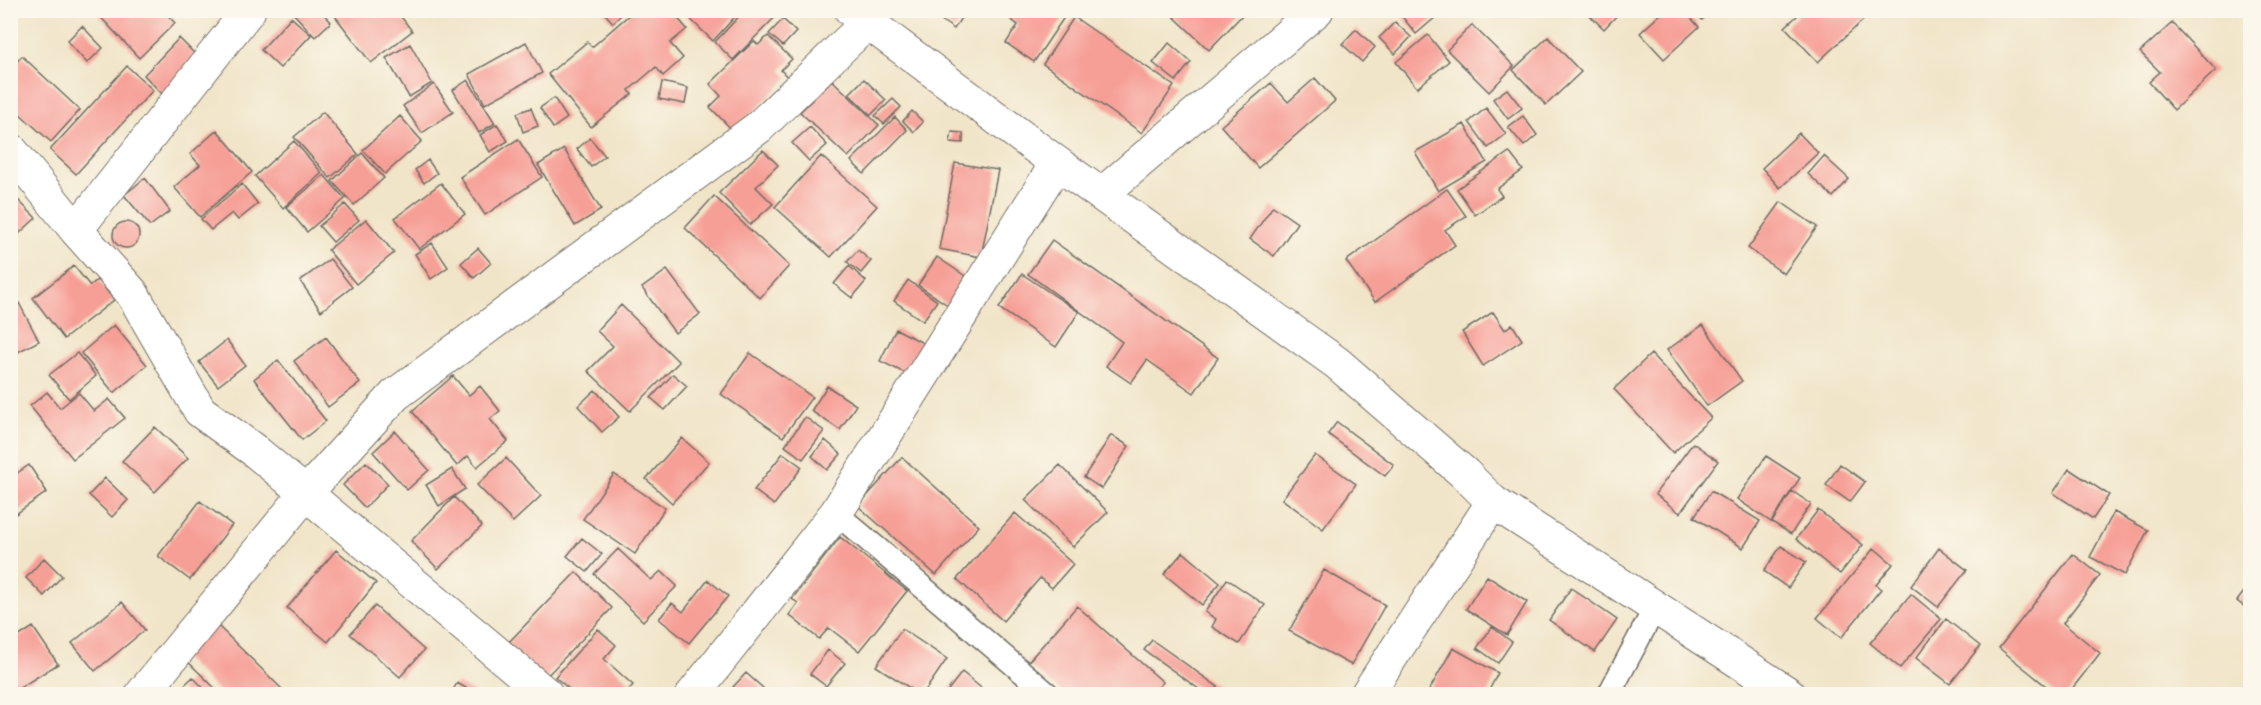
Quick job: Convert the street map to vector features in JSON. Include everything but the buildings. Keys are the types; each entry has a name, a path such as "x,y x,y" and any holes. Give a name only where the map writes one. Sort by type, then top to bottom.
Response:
{"street":[{"path":"76,230 249,10"},
{"path":"1102,194 1317,10"},
{"path":"142,694 306,493 395,395 759,127 859,16 1057,163 1337,363 1465,474 1493,502 1790,694"},
{"path":"10,149 76,230 132,293 200,411 255,451 546,694"},
{"path":"693,694 836,513 1057,163"},
{"path":"1367,694 1493,502"}],"lane":[{"path":"836,513 1048,694"},
{"path":"1609,694 1656,606"}]}
